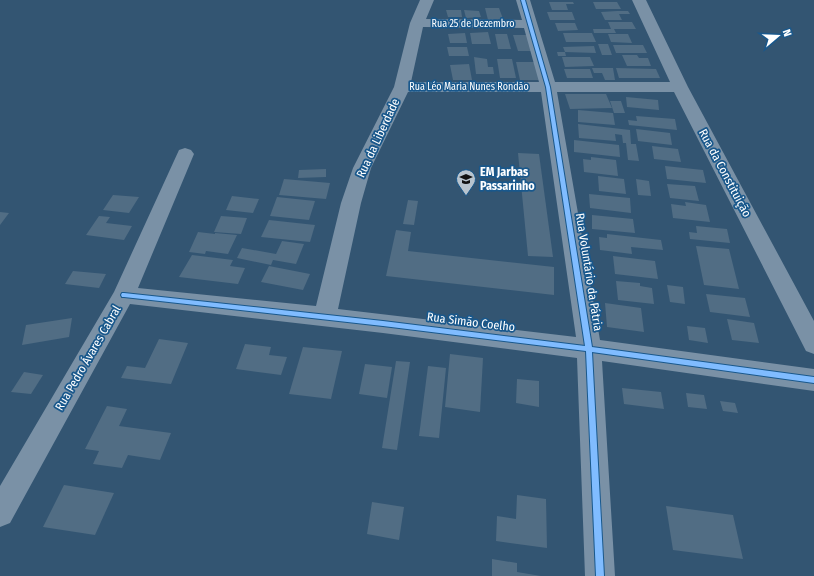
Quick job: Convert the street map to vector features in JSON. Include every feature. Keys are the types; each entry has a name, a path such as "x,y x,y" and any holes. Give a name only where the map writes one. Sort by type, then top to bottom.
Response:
{"street":[{"name":"Rua Voluntário da Pátria","path":"523,0 548,87 590,348 600,576"},
{"name":"Rua da Constituição","path":"638,0 680,87 814,344"},
{"name":"Rua 25 de Dezembro","path":"420,8 530,24"},
{"name":"Rua da Liberdade","path":"325,315 351,203 362,168 402,87 420,8"},
{"name":"Rua Léo Maria Nunes Rondão","path":"402,87 680,87"},
{"name":"Rua Pedro Ávares Cabral","path":"0,513 124,295 185,154"},
{"name":"Rua Simão Coelho","path":"124,295 325,315 590,348 814,380"}],"building":[{"path":"549,2 573,2 574,4 566,4 568,10 552,10"},
{"path":"593,2 617,2 621,9 596,9"},
{"path":"485,8 499,8 503,19 488,20"},
{"path":"446,10 461,10 462,17 448,17"},
{"path":"464,10 479,11 481,17 466,18"},
{"path":"628,11 630,14 619,14 622,20 605,20 601,12"},
{"path":"547,12 572,12 575,20 550,20"},
{"path":"608,22 632,22 636,29 614,29 616,33 594,33 593,29 611,29"},
{"path":"555,23 575,23 578,30 558,31"},
{"path":"488,32 491,44 472,44 470,33"},
{"path":"465,33 467,43 450,43 448,34"},
{"path":"563,33 592,33 596,42 566,42"},
{"path":"495,34 507,34 511,49 498,49"},
{"path":"608,34 628,34 632,43 611,42"},
{"path":"513,35 529,35 534,51 518,51"},
{"path":"598,44 608,44 612,55 602,55"},
{"path":"613,45 643,45 647,53 616,53"},
{"path":"594,46 596,53 565,52 563,47"},
{"path":"447,47 467,47 469,56 449,56"},
{"path":"557,52 565,52 566,56 558,56"},
{"path":"622,55 637,55 639,58 648,58 651,66 627,66"},
{"path":"474,57 487,59 488,67 493,67 494,74 476,74"},
{"path":"562,57 590,57 594,66 565,67"},
{"path":"497,59 512,59 516,78 500,78"},
{"path":"516,62 540,62 545,80 520,80"},
{"path":"469,64 472,80 453,80 450,65"},
{"path":"592,68 613,68 615,80 605,80 602,73 594,73"},
{"path":"616,68 656,69 660,78 619,78"},
{"path":"564,69 590,69 593,78 567,78"},
{"path":"565,94 606,94 612,108 570,109"},
{"path":"626,97 658,100 659,110 627,107"},
{"path":"610,101 621,101 625,113 614,113"},
{"path":"578,110 613,113 615,125 578,122"},
{"path":"636,116 675,119 677,130 629,125 628,120 637,121"},
{"path":"578,124 630,130 631,144 636,144 639,161 628,160 626,143 623,143 622,135 615,134 616,141 579,138"},
{"path":"636,129 670,133 672,145 638,141"},
{"path":"574,140 619,145 620,157 574,152"},
{"path":"652,146 678,149 681,162 654,159"},
{"path":"518,153 539,154 553,257 528,256"},
{"path":"591,157 616,160 618,176 584,172 583,159 591,160"},
{"path":"665,166 703,170 706,183 667,179"},
{"path":"326,169 326,177 298,178 299,170"},
{"path":"598,176 624,179 626,194 599,191"},
{"path":"284,179 330,183 326,199 279,195"},
{"path":"636,179 649,181 651,196 638,195"},
{"path":"667,184 695,186 699,201 670,198"},
{"path":"589,194 630,198 631,213 590,208"},
{"path":"113,195 139,197 129,213 103,210"},
{"path":"232,196 259,199 253,213 226,210"},
{"path":"277,197 315,201 309,220 270,216"},
{"path":"408,200 418,201 414,225 403,224"},
{"path":"685,202 706,205 710,222 673,218 671,204 686,206"},
{"path":"0,212 9,213 0,225"},
{"path":"592,215 633,219 635,233 592,229"},
{"path":"99,216 110,217 106,223 132,226 124,240 86,235"},
{"path":"221,216 247,218 241,234 214,232"},
{"path":"269,220 315,225 310,242 261,237"},
{"path":"696,226 727,229 730,243 690,239 689,232 697,233"},
{"path":"396,230 411,232 408,251 554,267 554,295 386,276"},
{"path":"198,232 237,235 228,254 206,251 205,254 189,252"},
{"path":"607,234 661,240 663,250 631,247 632,254 600,250 599,237 607,238"},
{"path":"282,241 304,244 296,264 273,260 271,265 237,258 242,248 276,254"},
{"path":"696,246 729,249 739,289 704,285"},
{"path":"192,255 233,260 230,266 245,268 238,284 179,277"},
{"path":"613,256 655,261 658,279 615,274"},
{"path":"269,266 310,274 303,290 261,282"},
{"path":"73,271 106,274 99,288 65,284"},
{"path":"616,281 640,283 640,286 652,288 654,304 618,300"},
{"path":"667,285 683,287 685,304 670,302"},
{"path":"706,294 745,298 750,317 710,312"},
{"path":"605,303 641,308 644,332 607,327"},
{"path":"72,318 69,337 22,345 26,325"},
{"path":"727,319 754,323 759,343 732,340"},
{"path":"687,326 705,328 708,343 689,340"},
{"path":"159,339 188,343 171,384 121,378 127,366 145,368"},
{"path":"245,344 271,347 269,355 287,357 281,375 236,369"},
{"path":"303,347 342,351 331,399 289,394"},
{"path":"450,354 483,358 480,412 445,407"},
{"path":"396,361 410,362 397,450 382,448"},
{"path":"365,364 392,367 387,398 359,394"},
{"path":"428,366 446,368 439,438 419,436"},
{"path":"24,372 43,375 31,394 11,392"},
{"path":"517,379 539,381 539,407 516,403"},
{"path":"622,388 661,392 664,409 624,404"},
{"path":"686,393 704,395 707,409 688,407"},
{"path":"720,401 735,403 738,413 723,411"},
{"path":"107,406 127,409 119,426 171,433 160,460 128,455 122,468 93,464 99,451 85,449"},
{"path":"64,485 114,493 95,535 43,527"},
{"path":"517,495 546,499 547,548 496,541 497,516 516,519"},
{"path":"372,502 404,507 399,540 367,534"},
{"path":"666,506 733,515 743,559 673,550"},
{"path":"492,559 517,563 517,572 541,576 492,576"}],"cycle path":[{"path":"523,0 548,87 589,348 600,576"},
{"path":"124,295 297,313 470,334 814,380"}],"place":[{"name":"EM Jarbas Passarinho","path":"466,196"}]}
